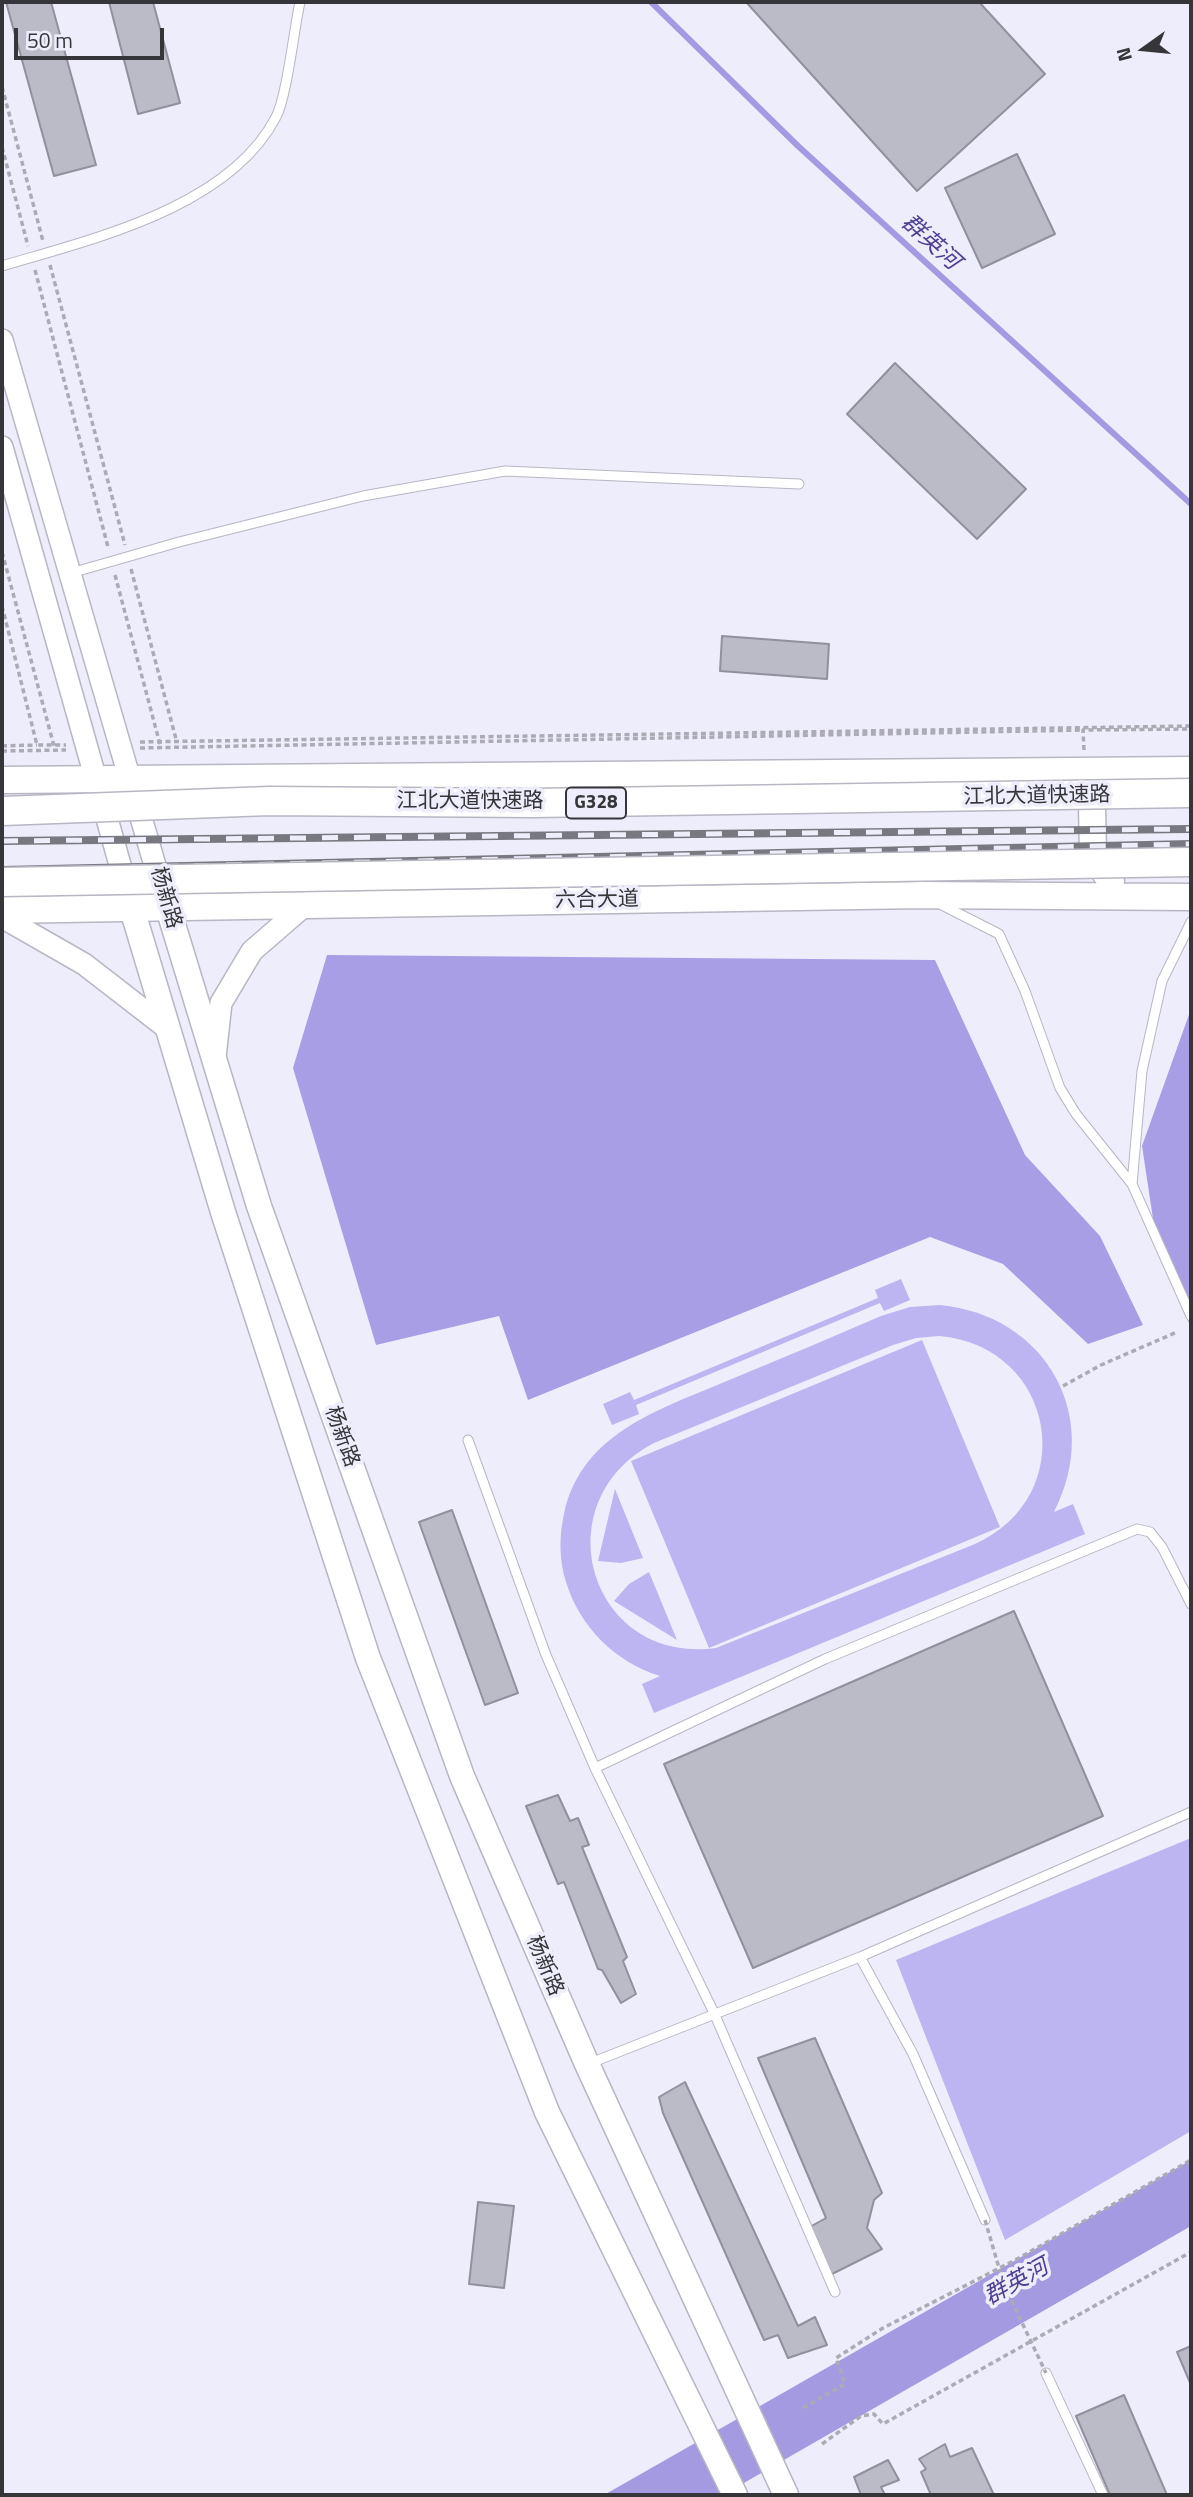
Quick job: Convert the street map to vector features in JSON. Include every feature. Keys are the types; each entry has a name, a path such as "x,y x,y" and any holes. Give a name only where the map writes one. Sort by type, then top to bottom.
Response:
{"highway":[{"name":"江北大道快速路","path":"2,811 269,801 586,803 1191,793"},
{"path":"2,882 1191,862"}],"main road":[{"name":"G328","path":"2,780 1191,770"},
{"path":"1119,771 1093,805 1093,855 1122,898"},
{"name":"六合大道","path":"2,910 920,895 1191,897"},
{"name":"杨新路","path":"168,908 259,1206 461,1776 587,2064 786,2495"},
{"name":"杨新路","path":"132,909 223,1212 368,1658 547,2112 735,2495"}],"street":[{"name":"杨新路","path":"2,340 132,777 168,908"},
{"name":"杨新路","path":"2,447 132,909"},
{"path":"215,1063 221,1003 252,951 304,906"},
{"path":"2,917 84,964 168,1029"}],"lane":[{"path":"2,267 122,229 201,192 253,153 278,115 299,2"},
{"path":"70,573 363,496 505,471 799,484"},
{"path":"920,895 999,934 1025,992 1060,1088 1076,1114 1132,1184 1191,1316"},
{"path":"1132,1184 1142,1071 1162,981 1191,922"},
{"path":"468,1440 546,1656 595,1768 713,2013 835,2292"},
{"path":"595,1768 825,1659 1137,1529 1150,1532 1162,1547 1191,1604"},
{"path":"587,2064 860,1957 1191,1812"},
{"path":"860,1957 914,2054 985,2220"},
{"path":"1046,2372 1103,2495"}],"path":[{"path":"2,87 176,739 1191,726"},
{"path":"2,146 161,748"},
{"path":"2,552 55,750"},
{"path":"123,749 1083,730"},
{"path":"2,749 37,745"},
{"path":"2,749 89,749"},
{"path":"1063,1386 1101,1364 1177,1332"},
{"path":"803,2408 845,2384 836,2358 883,2328 1019,2258 1191,2160"},
{"path":"985,2220 1004,2285 1046,2372"},
{"path":"822,2444 860,2416 874,2414 883,2424 1191,2252"}],"shaded area":[{"path":"327,955 935,960 1025,1155 1100,1236 1143,1325 1088,1344 1003,1264 930,1237 528,1400 499,1316 376,1345 293,1068"},
{"path":"1191,1009 1191,1328 1157,1245 1142,1146"},
{"path":"901,1279 910,1300 884,1311 880,1303 636,1405 639,1414 612,1425 603,1404 630,1392 634,1400 878,1298 875,1290"},
{"path":"940,1305 977,1313 1009,1328 1035,1350 1055,1376 1068,1407 1072,1441 1068,1476 1054,1512 1073,1504 1085,1534 654,1713 642,1684 660,1676 628,1662 601,1641 580,1614 566,1582 560,1548 564,1514 574,1485 588,1462 608,1442 655,1412 881,1316 910,1307","holes":["939,1336 979,1346 1009,1366 1030,1394 1041,1426 1041,1460 1031,1493 1009,1522 975,1544 716,1648 673,1646 637,1631 611,1606 595,1574 591,1538 598,1502 619,1469 654,1443 916,1338"]},
{"path":"922,1340 1000,1527 709,1648 631,1461"},
{"path":"615,1489 643,1558 621,1563 598,1561"},
{"path":"649,1572 677,1640 614,1601 629,1584"},
{"path":"1191,1838 1191,2131 1005,2240 896,1960"}],"water":[{"path":"1191,2160 1191,2226 723,2495 604,2495"}],"building":[{"path":"6,2 51,2 96,165 54,176"},
{"path":"109,2 153,2 180,103 138,114"},
{"path":"746,2 979,2 1045,74 917,191"},
{"path":"1017,154 1055,234 982,268 945,188"},
{"path":"895,363 1026,489 977,539 847,414"},
{"path":"722,636 829,644 827,679 720,671"},
{"path":"452,1510 518,1693 485,1705 419,1522"},
{"path":"1014,1611 1103,1816 753,1968 664,1764"},
{"path":"558,1795 570,1821 578,1818 589,1845 582,1847 627,1957 623,1961 636,1994 621,2003 602,1970 598,1969 564,1882 558,1884 526,1806"},
{"path":"815,2038 882,2193 874,2200 867,2228 882,2249 830,2275 808,2228 826,2218 758,2058"},
{"path":"685,2082 798,2326 815,2317 827,2345 788,2358 778,2335 764,2340 663,2113 659,2097"},
{"path":"478,2202 514,2206 504,2288 469,2284"},
{"path":"1191,2346 1191,2385 1177,2352"},
{"path":"1124,2395 1167,2495 1110,2495 1076,2416"},
{"path":"945,2444 950,2457 972,2448 994,2495 931,2495 921,2472 926,2469 919,2459"},
{"path":"888,2460 899,2480 881,2487 885,2495 861,2495 854,2477"}],"waterway":[{"name":"群英河","path":"651,2 798,146 1191,504"}],"railway":[{"path":"2,841 1191,829"},
{"path":"2,870 1191,844"}]}
